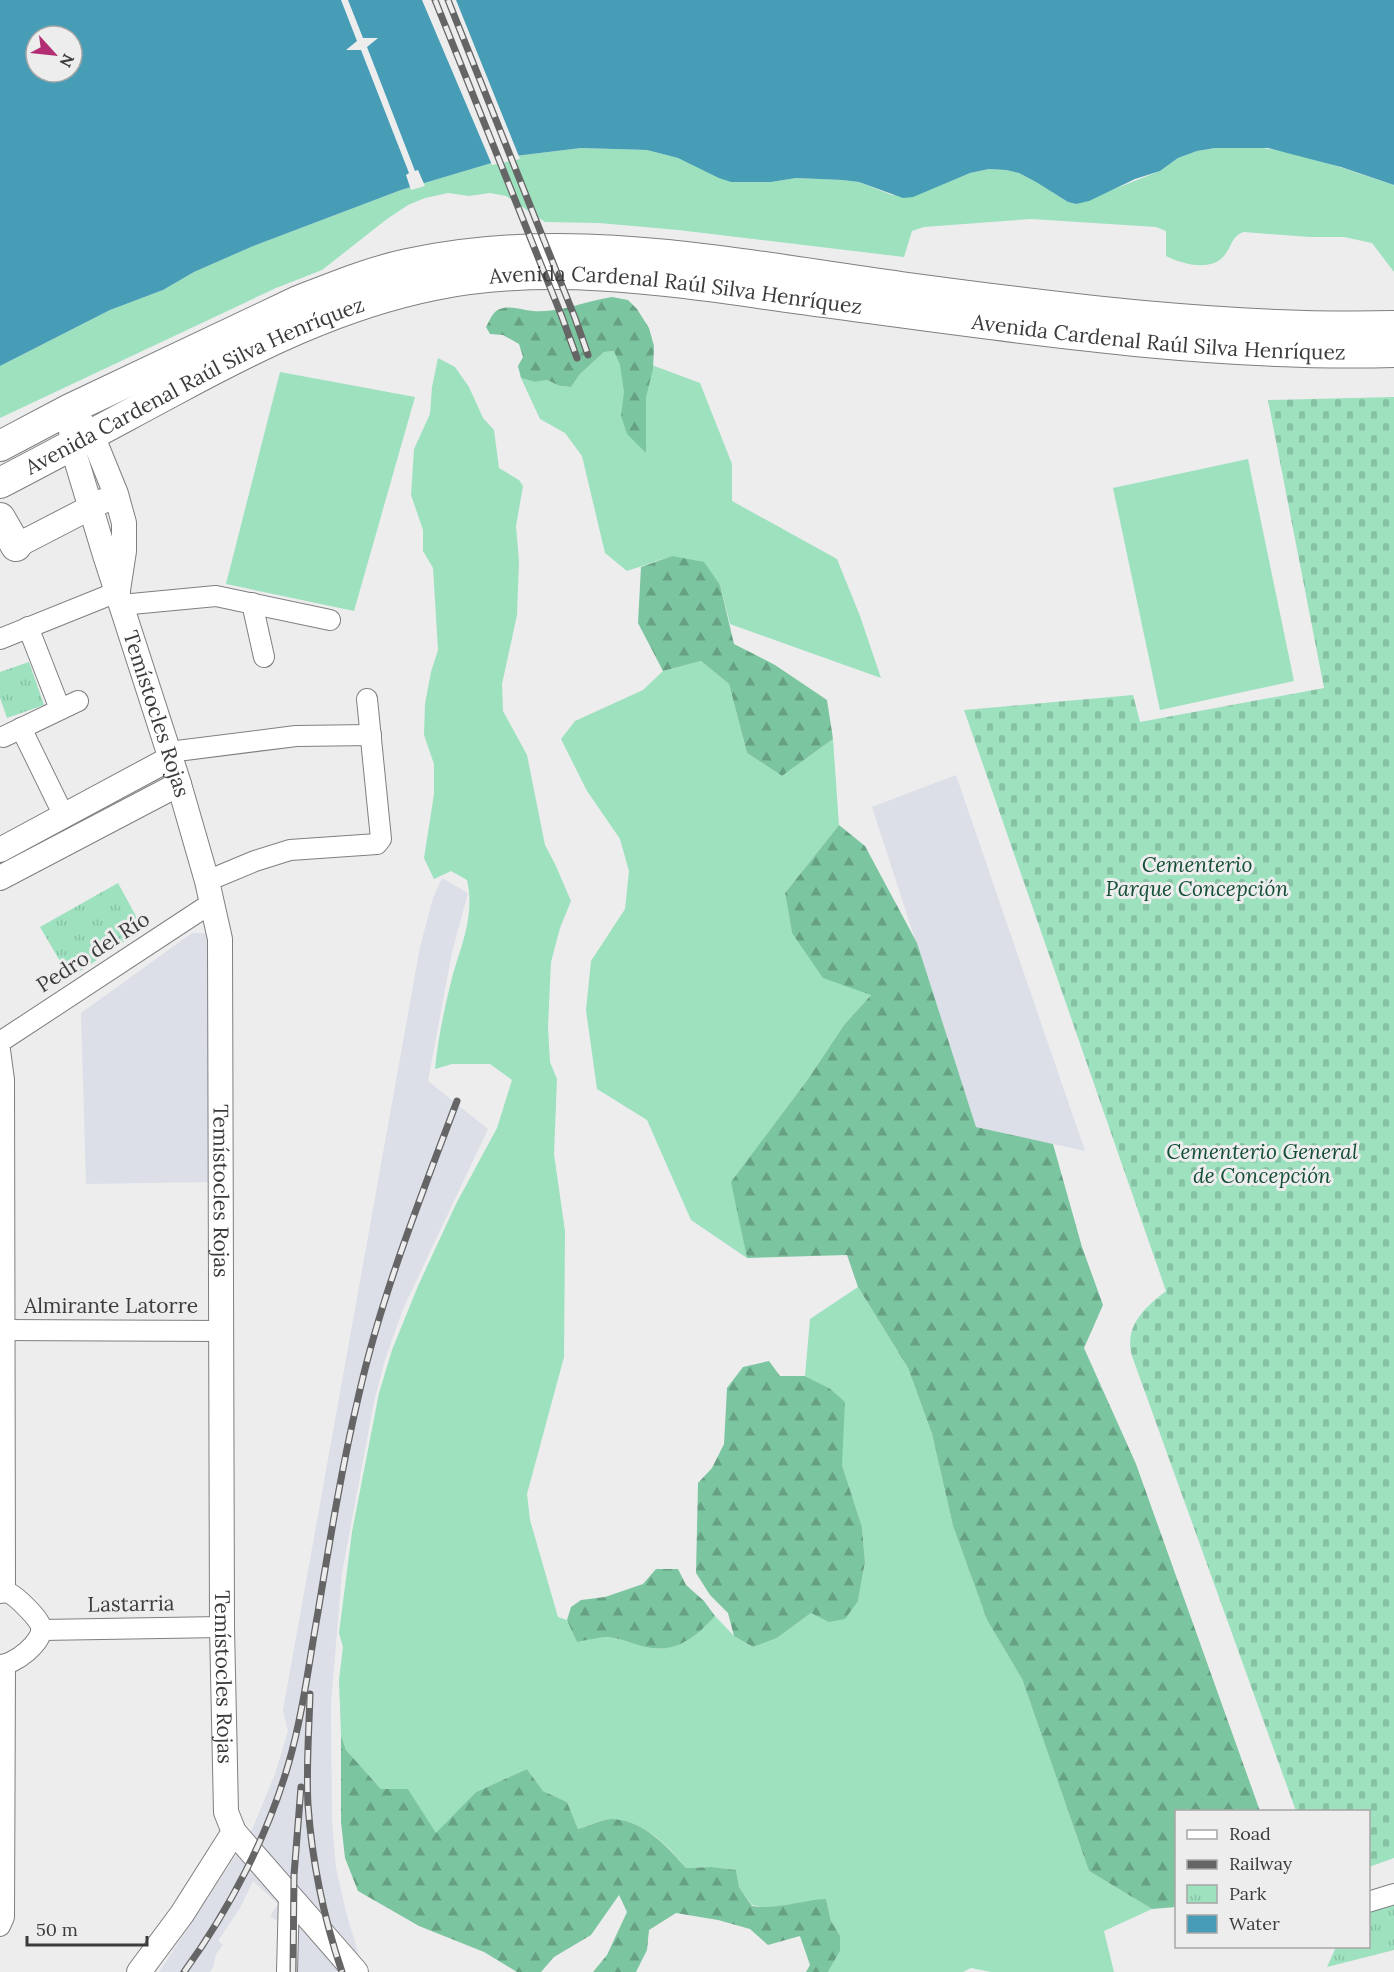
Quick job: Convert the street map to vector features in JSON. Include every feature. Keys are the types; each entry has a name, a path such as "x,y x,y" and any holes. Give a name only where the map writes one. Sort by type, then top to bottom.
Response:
{"main road":[{"name":"Avenida Cardenal Raúl Silva Henríquez","path":"0,446 70,409 330,288 405,265 465,254 510,249 554,248 645,252 979,297 1199,321 1293,327 1394,326"},
{"name":"Avenida Cardenal Raúl Silva Henríquez","path":"0,483 260,345 328,316 397,294 463,279 519,274 630,277 1024,328 1191,346 1318,353 1394,352"},
{"path":"0,518 8,551"}],"street":[{"name":"Temístocles Rojas","path":"70,409 82,440 116,494 125,536 119,599"},
{"name":"Temístocles Rojas","path":"82,440 91,509 179,784 210,892 221,952 222,1627 225,1804 227,1819 234,1832"},
{"path":"8,551 116,494"},
{"path":"0,639 28,627 119,599 216,596 330,620"},
{"path":"252,603 264,657"},
{"path":"28,627 60,709"},
{"path":"0,850 170,755 296,736 371,735 367,699"},
{"path":"3,738 78,700"},
{"path":"21,728 64,816"},
{"name":"Pedro del Río","path":"0,1042 210,892 266,857 290,850 380,843 371,735"},
{"path":"0,878 179,784"},
{"path":"0,1050 4,1080 3,1593 15,1596 40,1623 41,1630 39,1638 17,1660 2,1665 4,1917 0,1926"},
{"name":"Almirante Latorre","path":"2,1330 223,1330"},
{"name":"Lastarria","path":"41,1630 222,1627"},
{"path":"139,1972 187,1906 234,1832 356,1972"},
{"path":"1370,1901 1394,1894"},
{"path":"287,1972 289,1895"}],"shaded area":[{"path":"956,775 1085,1151 976,1127 872,807"},
{"path":"442,878 468,893 452,952 428,1081 488,1129 403,1309 385,1360 374,1402 342,1573 331,1703 332,1821 336,1868 364,1972 280,1972 286,1927 270,1916 278,1904 253,1881 240,1908 218,1941 223,1945 216,1954 210,1972 159,1972 251,1832 275,1774 288,1731 283,1710 420,947 433,898"},
{"path":"192,933 212,933 213,1182 86,1184 81,1013"}],"green space":[{"path":"1252,147 1307,157 1394,185 1394,272 1372,243 1344,237 1244,232 1237,236 1227,253 1218,261 1196,265 1166,256 1166,231 1156,227 1031,219 924,227 912,231 904,257 678,230 599,223 545,222 506,196 490,193 469,196 448,193 425,198 408,205 322,270 276,288 0,418 0,366 110,310 163,290 194,272 251,247 401,190 515,156 581,148 647,150 678,158 731,182 771,182 796,178 842,180 859,182 892,195 913,196 970,173 989,169 1006,170 1019,173 1068,202 1076,204 1160,171 1178,158 1197,151"},
{"path":"612,297 628,300 637,309 649,328 654,346 653,369 646,397 646,453 627,434 621,416 624,392 620,365 614,351 604,352 580,374 571,387 560,386 547,380 535,382 521,378 518,366 523,357 519,344 503,335 490,334 486,327 495,312 504,308 533,311 563,309"},
{"path":"614,351 700,383 732,464 732,501 837,559 860,616 881,678 730,624 720,585 672,556 627,571 605,553 582,456 565,433 540,419 521,378 535,382 547,380 560,386 571,387 580,374 604,352"},
{"path":"438,358 455,367 469,387 483,418 494,430 499,468 519,480 523,486 516,526 519,561 517,615 502,684 503,711 527,755 545,845 571,901 560,928 551,962 548,1027 550,1062 557,1079 554,1154 565,1231 564,1357 527,1494 530,1520 558,1617 567,1620 577,1641 611,1637 661,1649 686,1640 715,1616 734,1636 753,1647 777,1638 811,1613 858,1601 865,1562 862,1527 842,1465 829,1388 805,1376 810,1319 858,1287 908,1368 932,1434 953,1526 987,1620 1022,1679 1089,1871 1152,1909 1104,1931 1114,1972 991,1972 971,1968 963,1972 828,1972 840,1951 840,1937 831,1921 826,1899 766,1908 752,1905 739,1887 736,1870 712,1867 686,1868 663,1843 635,1824 610,1819 578,1829 567,1802 543,1791 527,1769 476,1792 436,1834 408,1789 381,1789 346,1750 341,1735 339,1680 343,1647 339,1633 352,1532 379,1393 392,1350 418,1286 456,1204 497,1128 512,1080 490,1064 452,1064 435,1069 445,1010 466,928 469,905 467,880 451,871 434,879 424,858 434,794 434,764 424,735 425,704 438,650 433,568 423,551 423,530 411,495 414,449 430,414 432,387"},
{"path":"280,372 415,397 354,611 226,584"},
{"path":"1394,397 1394,1858 1370,1867 1370,1810 1296,1810 1132,1356 1130,1345 1133,1327 1143,1311 1166,1291 964,710 1133,695 1140,722 1324,688 1268,400"},
{"path":"1248,459 1294,681 1160,710 1113,488"},
{"path":"672,556 704,562 720,585 734,644 775,665 827,700 833,739 782,776 747,753 729,684 701,661 663,671 638,623 641,567"},
{"path":"701,661 729,684 747,753 782,776 833,739 839,825 785,893 792,933 871,995 844,1025 808,1079 732,1181 747,1258 691,1220 647,1120 597,1089 586,1010 591,961 625,909 629,871 620,839 587,791 561,739 575,721 643,690 663,671"},
{"path":"29,662 44,705 7,718 0,698 0,672"},
{"path":"839,825 865,846 917,943 976,1127 1053,1144 1082,1247 1103,1305 1084,1348 1136,1464 1260,1810 1175,1810 1175,1907 1152,1909 1089,1871 1022,1679 987,1620 953,1526 932,1434 908,1368 858,1287 847,1255 747,1258 731,1182 808,1079 844,1025 871,995 823,978 792,933 785,893"},
{"path":"118,883 143,929 70,978 40,927"},
{"path":"769,1361 780,1376 805,1376 829,1388 845,1402 842,1465 862,1527 865,1562 858,1601 845,1619 829,1622 811,1613 777,1638 753,1647 734,1636 728,1613 710,1595 696,1573 698,1483 712,1468 724,1444 727,1388 743,1367"},
{"path":"656,1569 678,1569 686,1585 704,1601 715,1616 702,1630 679,1645 661,1649 611,1637 577,1642 567,1620 571,1607 581,1600 605,1597 643,1584"},
{"path":"341,1735 346,1750 381,1789 408,1789 436,1833 476,1792 527,1769 543,1791 567,1802 578,1829 610,1819 635,1825 654,1836 686,1868 712,1867 736,1870 739,1887 752,1906 770,1907 826,1899 831,1921 840,1936 840,1951 828,1972 806,1972 810,1965 800,1936 768,1945 750,1929 718,1920 676,1913 649,1930 647,1950 636,1972 593,1972 607,1955 627,1912 619,1895 591,1935 554,1957 541,1972 517,1972 484,1952 419,1926 358,1891 345,1858 341,1822"},
{"path":"1394,1894 1394,1950 1327,1967 1336,1948 1370,1948 1370,1902"}],"water":[{"path":"0,0 1394,0 1394,185 1341,167 1268,148 1215,148 1197,151 1178,158 1160,171 1135,179 1089,201 1076,204 1068,202 1019,173 989,169 970,173 913,197 903,198 859,182 842,180 796,178 771,182 731,182 678,158 647,150 581,148 515,156 401,190 251,247 194,272 163,290 110,310 0,366"}],"pier":[{"path":"341,0 348,0 363,38 378,38 367,47 415,171 418,170 425,186 411,190 406,175 409,173 361,50 346,50 357,41"},
{"path":"422,0 456,0 520,159 492,165"}],"railway":[{"path":"435,0 577,358"},
{"path":"448,0 588,355"},
{"path":"184,1972 201,1948 246,1872 270,1817 289,1762 302,1706 342,1475 368,1356 403,1246 457,1101"},
{"path":"310,1694 307,1777 312,1847 320,1890 342,1972"},
{"path":"293,1972 294,1875 301,1787"}],"park label":[{"name":"Cementerio Parque Concepción","path":"1197,877"},
{"name":"Cementerio General de Concepción","path":"1262,1164"}]}
